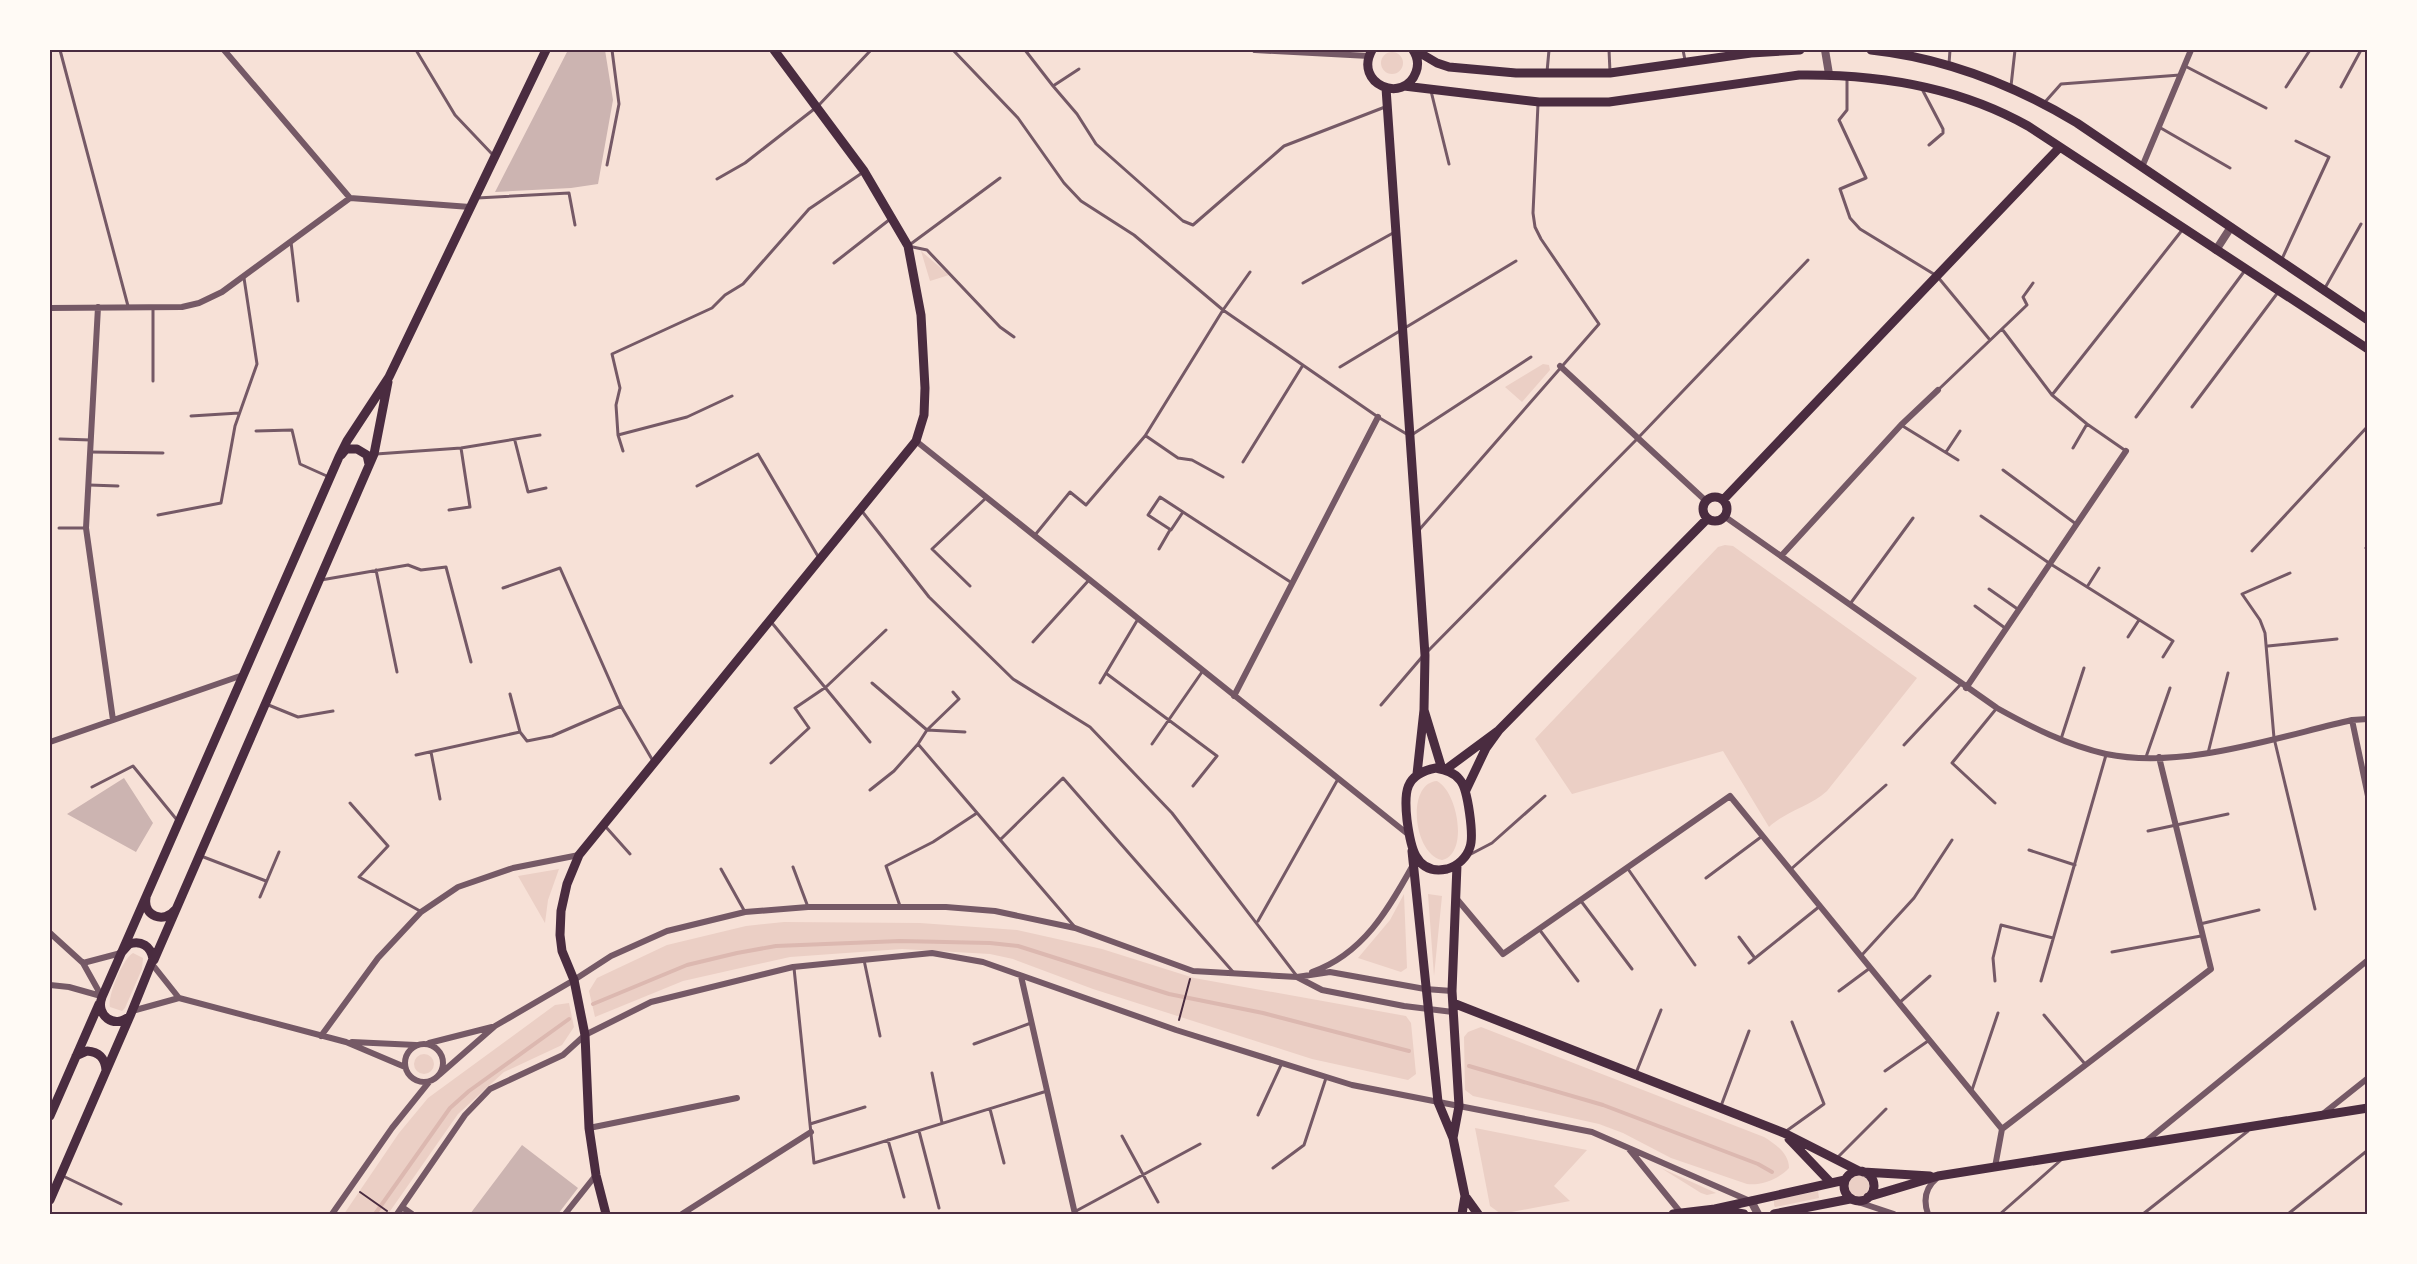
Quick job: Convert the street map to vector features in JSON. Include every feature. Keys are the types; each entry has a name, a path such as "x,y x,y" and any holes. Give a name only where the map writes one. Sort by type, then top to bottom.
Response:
{"main road":[{"path":"50,1116 339,457 389,377 546,50"},
{"path":"606,1215 596,1175 589,1128 585,1035 574,981 562,951 560,924 567,884 579,855 916,441 924,415 925,388 921,315 908,246 864,171 818,106 774,50"},
{"path":"1414,50 1449,67 1547,74 1610,73 1751,53 1800,50"},
{"path":"1404,86 1410,82 1417,68 1418,60 1414,50"},
{"path":"1871,50 1983,75 2044,104 2142,167 2367,320"},
{"path":"1371,52 1368,64 1373,79 1386,88 1404,86 1539,102 1609,102 1778,77 1828,75 1847,75 1921,86 1965,97 2020,121 2367,349"},
{"path":"1386,88 1425,655 1424,710 1418,774"},
{"path":"1723,500 2060,147"},
{"path":"50,1200 368,470 374,454 389,377"},
{"path":"339,457 346,450 357,449 367,455 368,470"},
{"path":"1712,497 1723,500 1727,506 1725,516 1718,520 1707,519 1703,508 1706,501 1712,497"},
{"path":"1412,851 1426,866 1436,869 1447,869 1465,857 1471,841 1466,790 1486,748 1499,730 1707,519"},
{"path":"1424,710 1444,769"},
{"path":"1444,769 1499,730"},
{"path":"1462,1215 1465,1196 1453,1138 1438,1102 1426,1010 1406,791 1410,782 1418,774 1426,770 1444,769 1454,774 1466,790"},
{"path":"1453,1138 1459,1106 1452,991 1457,864"},
{"path":"147,896 146,906 153,915 169,916 176,908"},
{"path":"121,953 129,944 140,942 149,948 153,959 152,964"},
{"path":"102,997 101,1014 110,1021 126,1020 132,1011"},
{"path":"1453,1007 1784,1133 1871,1177 1874,1185 1868,1197"},
{"path":"74,1059 82,1052 93,1051 102,1057 105,1072"},
{"path":"1774,1215 1868,1197 1938,1176 2367,1108"},
{"path":"1784,1133 1831,1183"},
{"path":"1677,1214 1715,1209 1845,1180 1851,1173 1861,1171 1938,1176"},
{"path":"1845,1180 1845,1192 1853,1200"},
{"path":"1465,1196 1478,1215"},
{"path":"1715,1209 1744,1215"}],"street":[{"path":"224,50 350,198"},
{"path":"1255,50 1371,52"},
{"path":"1825,50 1828,75"},
{"path":"2142,167 2192,50"},
{"path":"50,308 153,307 199,303 222,292 350,198 473,202"},
{"path":"2216,250 2231,227"},
{"path":"98,307 86,528 114,720"},
{"path":"1560,366 1706,501"},
{"path":"1782,555 1901,425 1938,390"},
{"path":"1234,696 1378,417"},
{"path":"916,441 1409,835"},
{"path":"1964,686 2019,610 2126,451"},
{"path":"1725,516 1997,708 2061,739 2107,754 2146,758 2207,753 2255,744 2352,720 2367,719"},
{"path":"50,742 244,675"},
{"path":"2352,720 2367,796"},
{"path":"1995,1167 2002,1129 2211,969 2159,757"},
{"path":"1456,898 1503,954 1730,796 2002,1129"},
{"path":"321,1036 378,958 421,912 458,887 513,868 579,855"},
{"path":"1297,977 1335,962 1360,944 1383,915 1413,864"},
{"path":"332,1215 392,1128 429,1082 495,1026 574,981 611,956 667,931 745,912 808,907 946,907 995,911 1075,928 1193,971 1297,977 1330,972 1425,989 1452,991"},
{"path":"50,933 83,963 102,997"},
{"path":"83,963 121,953"},
{"path":"397,1215 465,1115 490,1089 563,1054 585,1035 651,1002 794,967 932,954 983,962 1176,1030 1352,1085 1592,1132 1751,1201 1758,1215"},
{"path":"2142,1144 2367,960"},
{"path":"152,964 179,998"},
{"path":"1021,976 1075,1213"},
{"path":"1297,977 1322,990 1426,1010 1453,1007"},
{"path":"50,986 69,987 102,997"},
{"path":"132,1011 179,998 346,1042 405,1067"},
{"path":"346,1042 426,1044 495,1026"},
{"path":"426,1044 432,1045 441,1053 444,1064 439,1075"},
{"path":"416,1045 406,1056 407,1073 416,1081 429,1082"},
{"path":"2322,1115 2367,1078"},
{"path":"589,1128 737,1098"},
{"path":"682,1215 811,1132"},
{"path":"1627,1146 1677,1214"},
{"path":"565,1215 596,1175"},
{"path":"1928,1215 1927,1189 1938,1176"},
{"path":"1853,1200 1894,1215"},
{"path":"1813,1215 1823,1204"},
{"path":"402,1207 412,1215"}],"lane":[{"path":"60,50 128,307"},
{"path":"416,50 455,115 495,157"},
{"path":"607,165 619,104 612,50"},
{"path":"717,179 745,163 818,106 871,50"},
{"path":"953,50 1018,118 1064,183 1081,201 1134,235 1223,310 1378,417 1410,436 1531,357"},
{"path":"1025,50 1077,114 1095,144 1183,221 1193,225 1284,146 1387,107"},
{"path":"1547,74 1549,50"},
{"path":"1609,50 1610,73"},
{"path":"1683,50 1686,64"},
{"path":"1949,66 1950,50"},
{"path":"2011,87 2015,50"},
{"path":"2286,87 2310,50"},
{"path":"2341,87 2361,50"},
{"path":"2185,66 2266,108"},
{"path":"1053,86 1079,69"},
{"path":"1847,75 1847,110 1839,120 1866,178 1840,189 1850,218 1860,229 1937,276 1990,340"},
{"path":"2044,104 2061,84 2181,75"},
{"path":"1921,86 1943,129 1942,133 1929,145"},
{"path":"1431,91 1449,164"},
{"path":"1417,532 1599,324 1535,227 1533,213 1539,102"},
{"path":"2159,127 2230,168"},
{"path":"2281,261 2329,158 2296,141"},
{"path":"623,451 618,435 616,405 620,388 612,354 712,308 743,284 810,209 864,171"},
{"path":"908,246 1000,178"},
{"path":"473,202 569,193 575,225"},
{"path":"834,263 892,218"},
{"path":"2324,290 2361,224"},
{"path":"2052,395 2184,228"},
{"path":"1304,283 1395,232"},
{"path":"291,240 298,301"},
{"path":"908,246 927,250 1000,327 1014,337"},
{"path":"1381,705 1425,655 1638,438 1808,260"},
{"path":"1340,367 1516,261"},
{"path":"2136,417 2246,269"},
{"path":"1034,536 1070,492 1086,505 1145,436 1223,310 1250,272"},
{"path":"158,515 221,503 235,426 257,364 243,277"},
{"path":"1938,390 2027,305 2023,297 2033,283"},
{"path":"2192,407 2279,291"},
{"path":"153,307 153,381"},
{"path":"2002,329 2052,395 2087,424 2126,451"},
{"path":"1243,462 1303,365"},
{"path":"618,435 687,417 732,396"},
{"path":"191,416 239,414"},
{"path":"2073,448 2087,424"},
{"path":"1901,425 1958,460"},
{"path":"2252,551 2367,426"},
{"path":"256,432 292,430 300,464 330,478"},
{"path":"1946,453 1960,431"},
{"path":"374,454 461,448 516,441 540,435"},
{"path":"1145,436 1178,458 1192,460 1222,477"},
{"path":"60,439 91,440"},
{"path":"516,441 528,492 546,489"},
{"path":"449,510 470,507 461,448"},
{"path":"90,452 163,453"},
{"path":"697,486 758,454 819,560"},
{"path":"2003,470 2076,524"},
{"path":"88,485 118,486"},
{"path":"1171,530 1148,515 1160,497 1292,583"},
{"path":"970,586 933,549 986,498"},
{"path":"860,509 929,597 1013,679 1090,727 1172,813 1297,977"},
{"path":"1158,549 1183,512"},
{"path":"1981,516 2049,563 2173,641 2163,657"},
{"path":"1849,605 1913,518"},
{"path":"59,528 86,528"},
{"path":"319,580 408,565 421,570 446,567 471,662"},
{"path":"503,588 560,568 621,706 654,763"},
{"path":"2087,587 2099,568"},
{"path":"376,570 397,672"},
{"path":"2290,573 2242,594 2260,620 2268,646 2274,738 2315,909"},
{"path":"1033,642 1089,580"},
{"path":"1989,589 2019,610"},
{"path":"1975,606 2006,628"},
{"path":"1100,683 1138,619"},
{"path":"770,620 870,742"},
{"path":"2128,637 2139,620"},
{"path":"771,763 809,728 795,708 826,687 886,630"},
{"path":"2268,646 2337,639"},
{"path":"2061,739 2084,668"},
{"path":"1152,744 1203,671"},
{"path":"2207,753 2228,673"},
{"path":"1107,674 1216,756 1193,786"},
{"path":"872,683 927,730 966,732"},
{"path":"1904,745 1964,686"},
{"path":"2146,758 2170,688"},
{"path":"870,790 894,771 927,730 959,699 953,692"},
{"path":"510,694 520,732 527,741 552,736 621,706"},
{"path":"265,704 298,717 333,711"},
{"path":"1995,803 1953,763 1997,708"},
{"path":"416,755 520,732"},
{"path":"918,744 1075,928"},
{"path":"431,752 440,799"},
{"path":"2041,981 2107,754"},
{"path":"92,787 133,766 179,822"},
{"path":"1001,839 1063,778 1234,973"},
{"path":"1257,922 1338,779"},
{"path":"1790,870 1886,785"},
{"path":"1465,857 1492,843 1545,796"},
{"path":"351,803 388,846 359,877 421,912"},
{"path":"900,908 886,866 933,842 977,813"},
{"path":"2148,831 2228,814"},
{"path":"603,825 630,854"},
{"path":"1706,878 1762,836"},
{"path":"1861,956 1914,898 1952,840"},
{"path":"2029,850 2075,865"},
{"path":"260,897 279,852"},
{"path":"199,855 266,882"},
{"path":"793,867 808,907"},
{"path":"1627,867 1695,965"},
{"path":"721,869 745,912"},
{"path":"1580,900 1632,969"},
{"path":"1749,963 1820,906"},
{"path":"2200,924 2259,910"},
{"path":"1995,981 1993,958 2001,925 2054,938"},
{"path":"1539,929 1578,981"},
{"path":"2112,952 2203,936"},
{"path":"1739,937 1755,958"},
{"path":"864,960 880,1036"},
{"path":"794,967 814,1162 1047,1091"},
{"path":"1839,992 1870,968"},
{"path":"1899,1003 1930,976"},
{"path":"1635,1075 1661,1010"},
{"path":"1971,1091 1998,1013"},
{"path":"2044,1015 2086,1065"},
{"path":"1784,1133 1824,1104 1792,1022"},
{"path":"974,1044 1032,1023"},
{"path":"1720,1108 1749,1031"},
{"path":"1885,1071 1929,1040"},
{"path":"1258,1115 1282,1063"},
{"path":"932,1073 942,1123"},
{"path":"1274,1168 1304,1145 1326,1077"},
{"path":"810,1124 865,1107"},
{"path":"990,1109 1004,1164"},
{"path":"1836,1159 1886,1109"},
{"path":"2143,1215 2254,1126"},
{"path":"919,1131 939,1208"},
{"path":"1122,1136 1158,1202"},
{"path":"888,1140 904,1197"},
{"path":"1075,1213 1200,1144"},
{"path":"2288,1215 2367,1150"},
{"path":"2000,1215 2066,1156"},
{"path":"61,1174 121,1204"}],"path":[{"path":"1176,1030 1193,971"},
{"path":"352,1186 392,1215"}],"shaded area":[{"path":"1392,52 1400,55 1403,63 1400,71 1392,74 1384,71 1381,63 1384,55"},
{"path":"921,251 949,275 930,281"},
{"path":"1543,364 1549,365 1550,370 1522,402 1505,387"},
{"path":"1733,546 1917,678 1827,791 1769,827 1723,751 1572,794 1535,739 1718,547"},
{"path":"1437,781 1450,797 1458,822 1456,847 1442,860 1432,855 1425,845 1417,819 1417,805 1421,793 1427,785"},
{"path":"559,869 548,900 545,923 518,876"},
{"path":"1404,894 1407,968 1401,972 1358,958 1390,920"},
{"path":"1428,894 1442,896 1434,976"},
{"path":"784,922 920,923 1017,930 1102,949 1194,978 1406,1016 1411,1023 1416,1074 1408,1080 1312,1059 1093,989 1013,959 990,954 902,949 790,957 683,981 595,1017 589,991 597,978 667,945 746,926"},
{"path":"133,953 143,958 142,969 122,1011 110,1007 111,995 125,962"},
{"path":"569,1003 574,1027 562,1045 504,1072 458,1114 388,1214 344,1214 399,1133 428,1098 555,1005"},
{"path":"1481,1027 1764,1137 1784,1153 1789,1168 1770,1181 1747,1184 1671,1158 1623,1133 1599,1124 1473,1096 1465,1090 1464,1037 1468,1032"},
{"path":"424,1054 431,1057 434,1064 431,1071 424,1074 417,1071 414,1064 417,1057"},
{"path":"1475,1128 1587,1150 1554,1186 1570,1201 1501,1214 1490,1206"},
{"path":"1661,1168 1716,1193 1707,1195 1701,1193"},
{"path":"1854,1175 1862,1175 1869,1182 1869,1190 1862,1197 1854,1197 1847,1190 1847,1182"},
{"path":"1818,1191 1819,1198 1775,1207 1774,1205 1774,1200"}],"building":[{"path":"568,50 605,50 613,100 598,184 571,188 495,192"},
{"path":"124,778 153,823 136,852 67,814"},
{"path":"522,1145 578,1188 558,1214 470,1214"}],"waterway":[{"path":"593,1004 687,965 776,946 900,941 990,943 1018,946 1169,994 1263,1013 1409,1051"},
{"path":"375,1214 450,1108 469,1091 569,1019"},
{"path":"1469,1066 1603,1105 1758,1164 1772,1172"}]}
